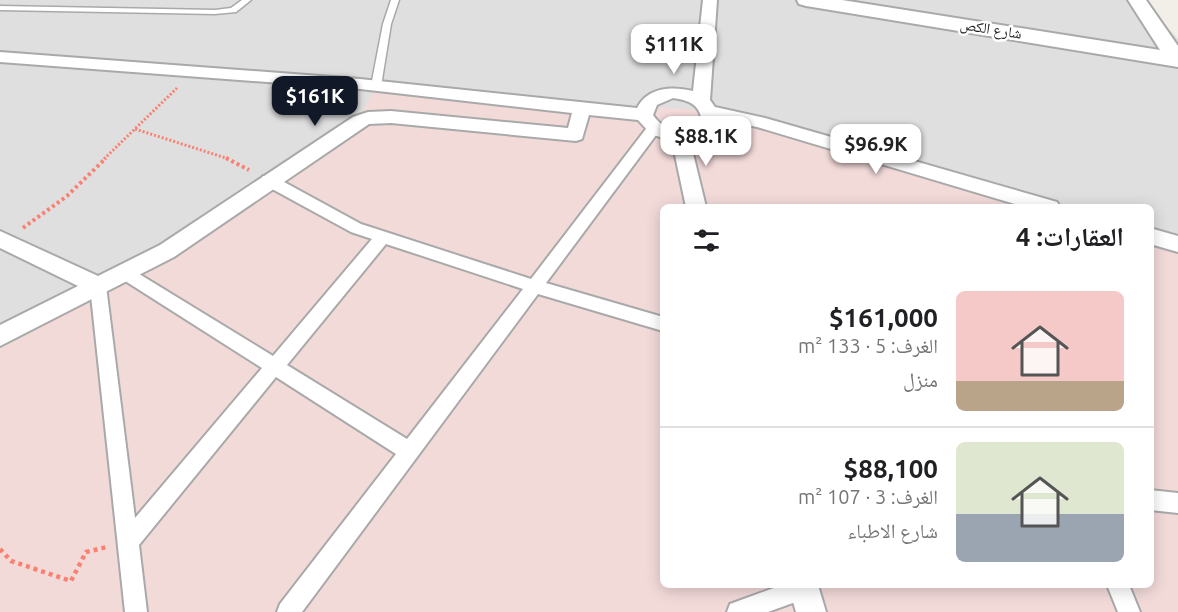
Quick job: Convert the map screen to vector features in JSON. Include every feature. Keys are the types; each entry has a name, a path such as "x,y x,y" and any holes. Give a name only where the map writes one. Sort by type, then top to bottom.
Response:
{"street":[{"path":"0,57 376,86 582,108 649,122 680,136 689,135 704,128 708,123 705,106 710,0"},
{"name":"شارع الكص","path":"806,0 1177,60"},
{"path":"1133,1 1177,60"},
{"path":"288,612 535,285 649,122 648,102 663,94 683,94 705,106 1040,204"},
{"path":"0,336 167,251 268,180 358,121 391,117 576,135 582,108"},
{"path":"680,136 695,204"},
{"path":"268,180 356,228 473,268 660,323"},
{"path":"128,542 383,237"},
{"path":"1154,237 1178,244"},
{"path":"2,240 98,286"},
{"path":"125,273 409,451"},
{"path":"98,286 136,612"},
{"path":"1154,500 1178,502"},
{"path":"1119,588 1129,612"},
{"path":"738,612 806,595"}],"lane":[{"path":"0,8 215,12 233,10 246,0"},
{"path":"376,86 387,24 395,0"}],"path":[{"path":"2,240 67,196 195,71"},
{"path":"135,129 224,157 268,180"},
{"path":"0,549 10,561 71,581 86,552 128,542"}],"shaded area":[{"path":"0,0 1142,0 1178,39 1178,612 0,612"},
{"path":"376,86 709,111 1035,204 660,204 660,588 1154,588 1154,238 1178,245 1178,612 0,612 0,337 167,251 358,121"}]}
